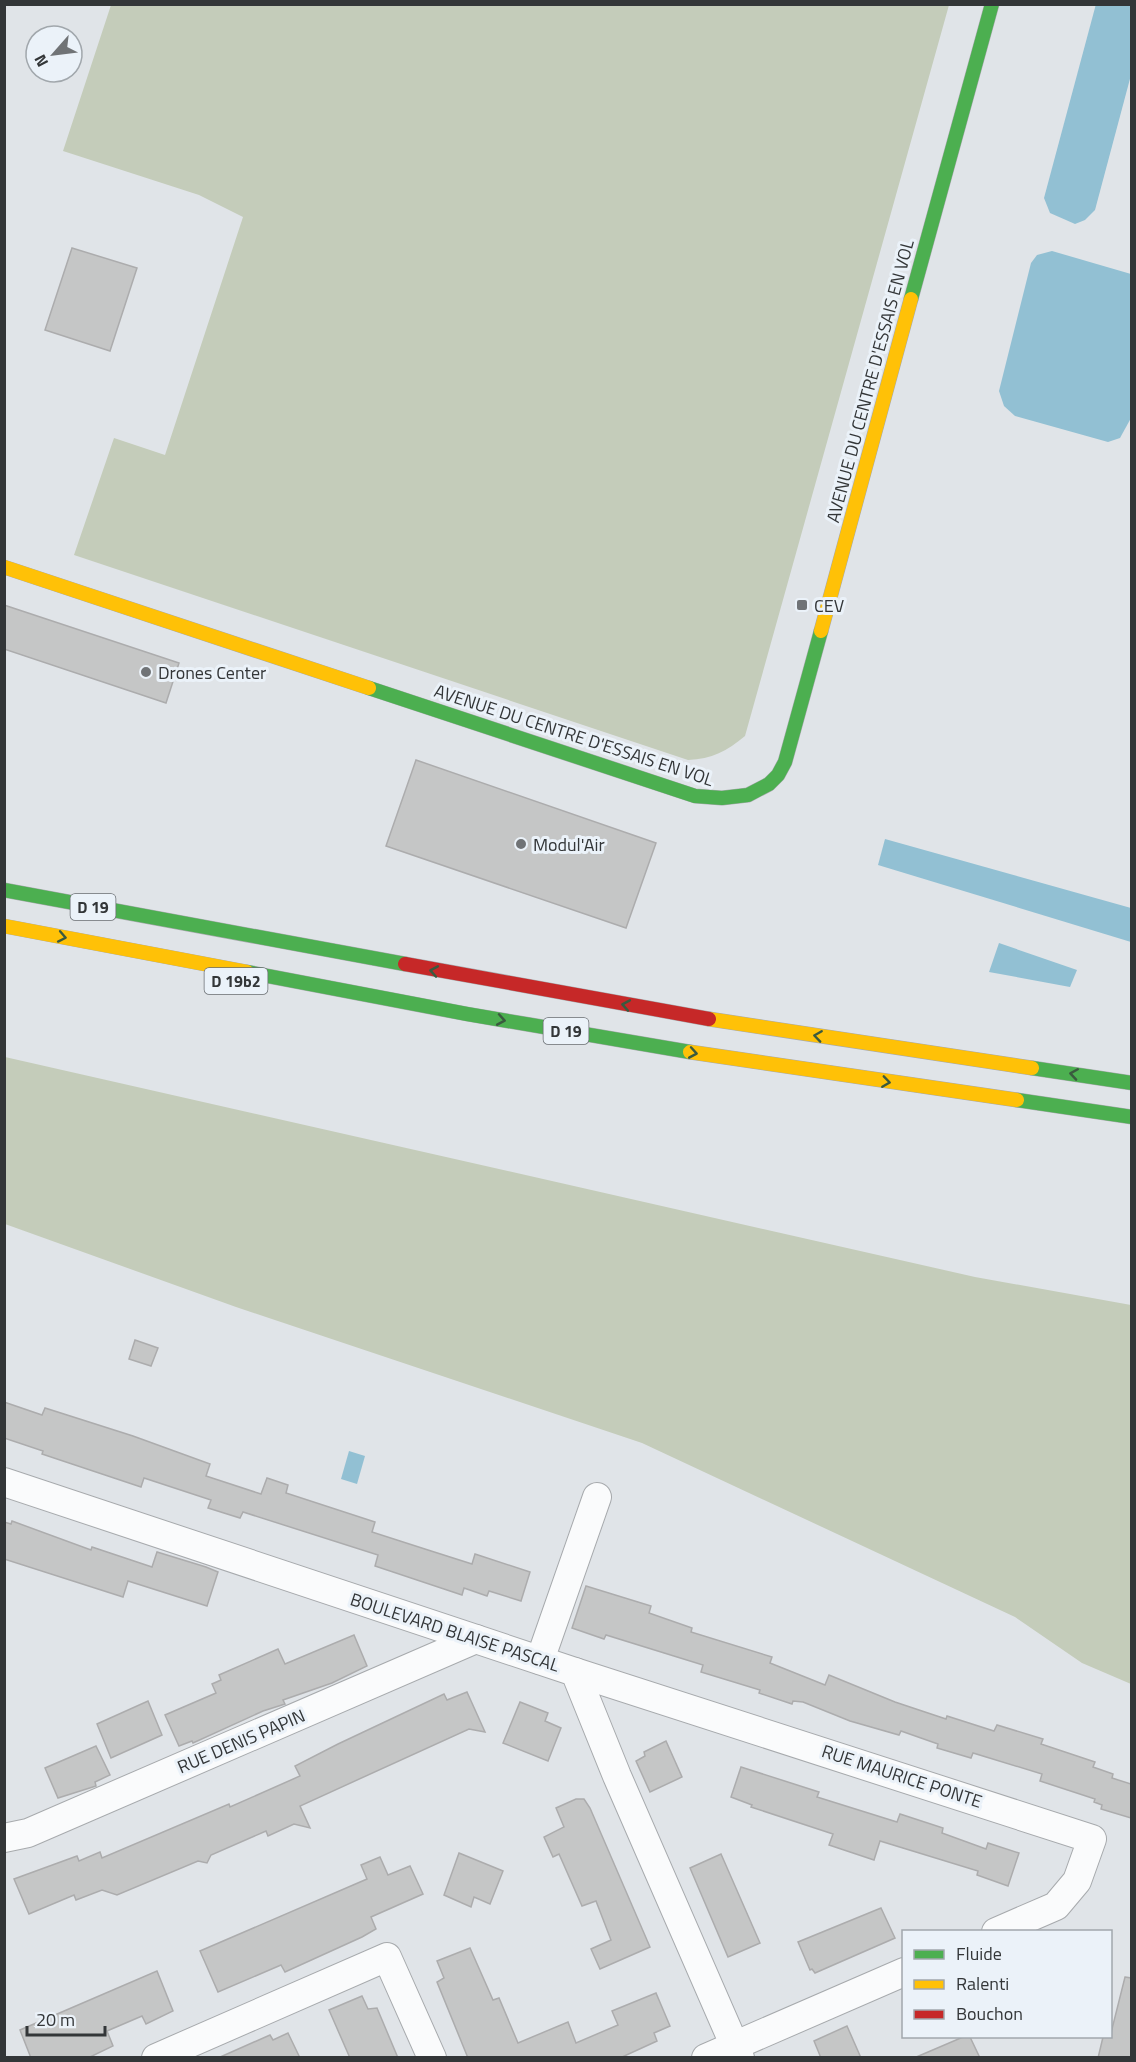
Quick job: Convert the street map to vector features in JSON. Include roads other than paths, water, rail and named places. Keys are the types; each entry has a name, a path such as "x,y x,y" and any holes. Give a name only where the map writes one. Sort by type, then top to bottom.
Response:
{"main road":[{"name":"AVENUE DU CENTRE D'ESSAIS EN VOL","path":"4,567 695,796 735,800 759,792 779,775 785,762 992,4"},
{"name":"D 19","path":"4,890 706,1019 1131,1083"},
{"name":"D 19","path":"4,926 467,1014 733,1059 1131,1117"},
{"name":"D 19b2","path":"164,971 467,1014"}],"street":[{"name":"BOULEVARD BLAISE PASCAL","path":"4,1482 575,1672 617,1776 737,2051"},
{"path":"540,1660 597,1497"},
{"name":"RUE DENIS PAPIN","path":"4,1838 28,1833 476,1639"},
{"name":"RUE MAURICE PONTE","path":"575,1672 1092,1839 1077,1881 1056,1905 1000,1930"},
{"path":"156,2058 387,1957 432,2058"},
{"path":"706,2058 737,2051 902,1972"}],"water":[{"path":"1096,4 1131,5 1131,75 1095,210 1085,220 1075,224 1050,213 1044,198"},
{"path":"1052,251 1131,274 1131,418 1120,438 1108,442 1015,416 1004,406 999,391 1031,263 1037,255"},
{"path":"885,839 1131,908 1131,942 878,865"},
{"path":"999,943 1077,970 1070,987 989,972"},
{"path":"349,1451 365,1456 357,1484 341,1479"}],"place":[{"name":"CEV","path":"802,605"},
{"name":"Drones Center","path":"146,672"},
{"name":"Modul'Air","path":"521,844"}]}
